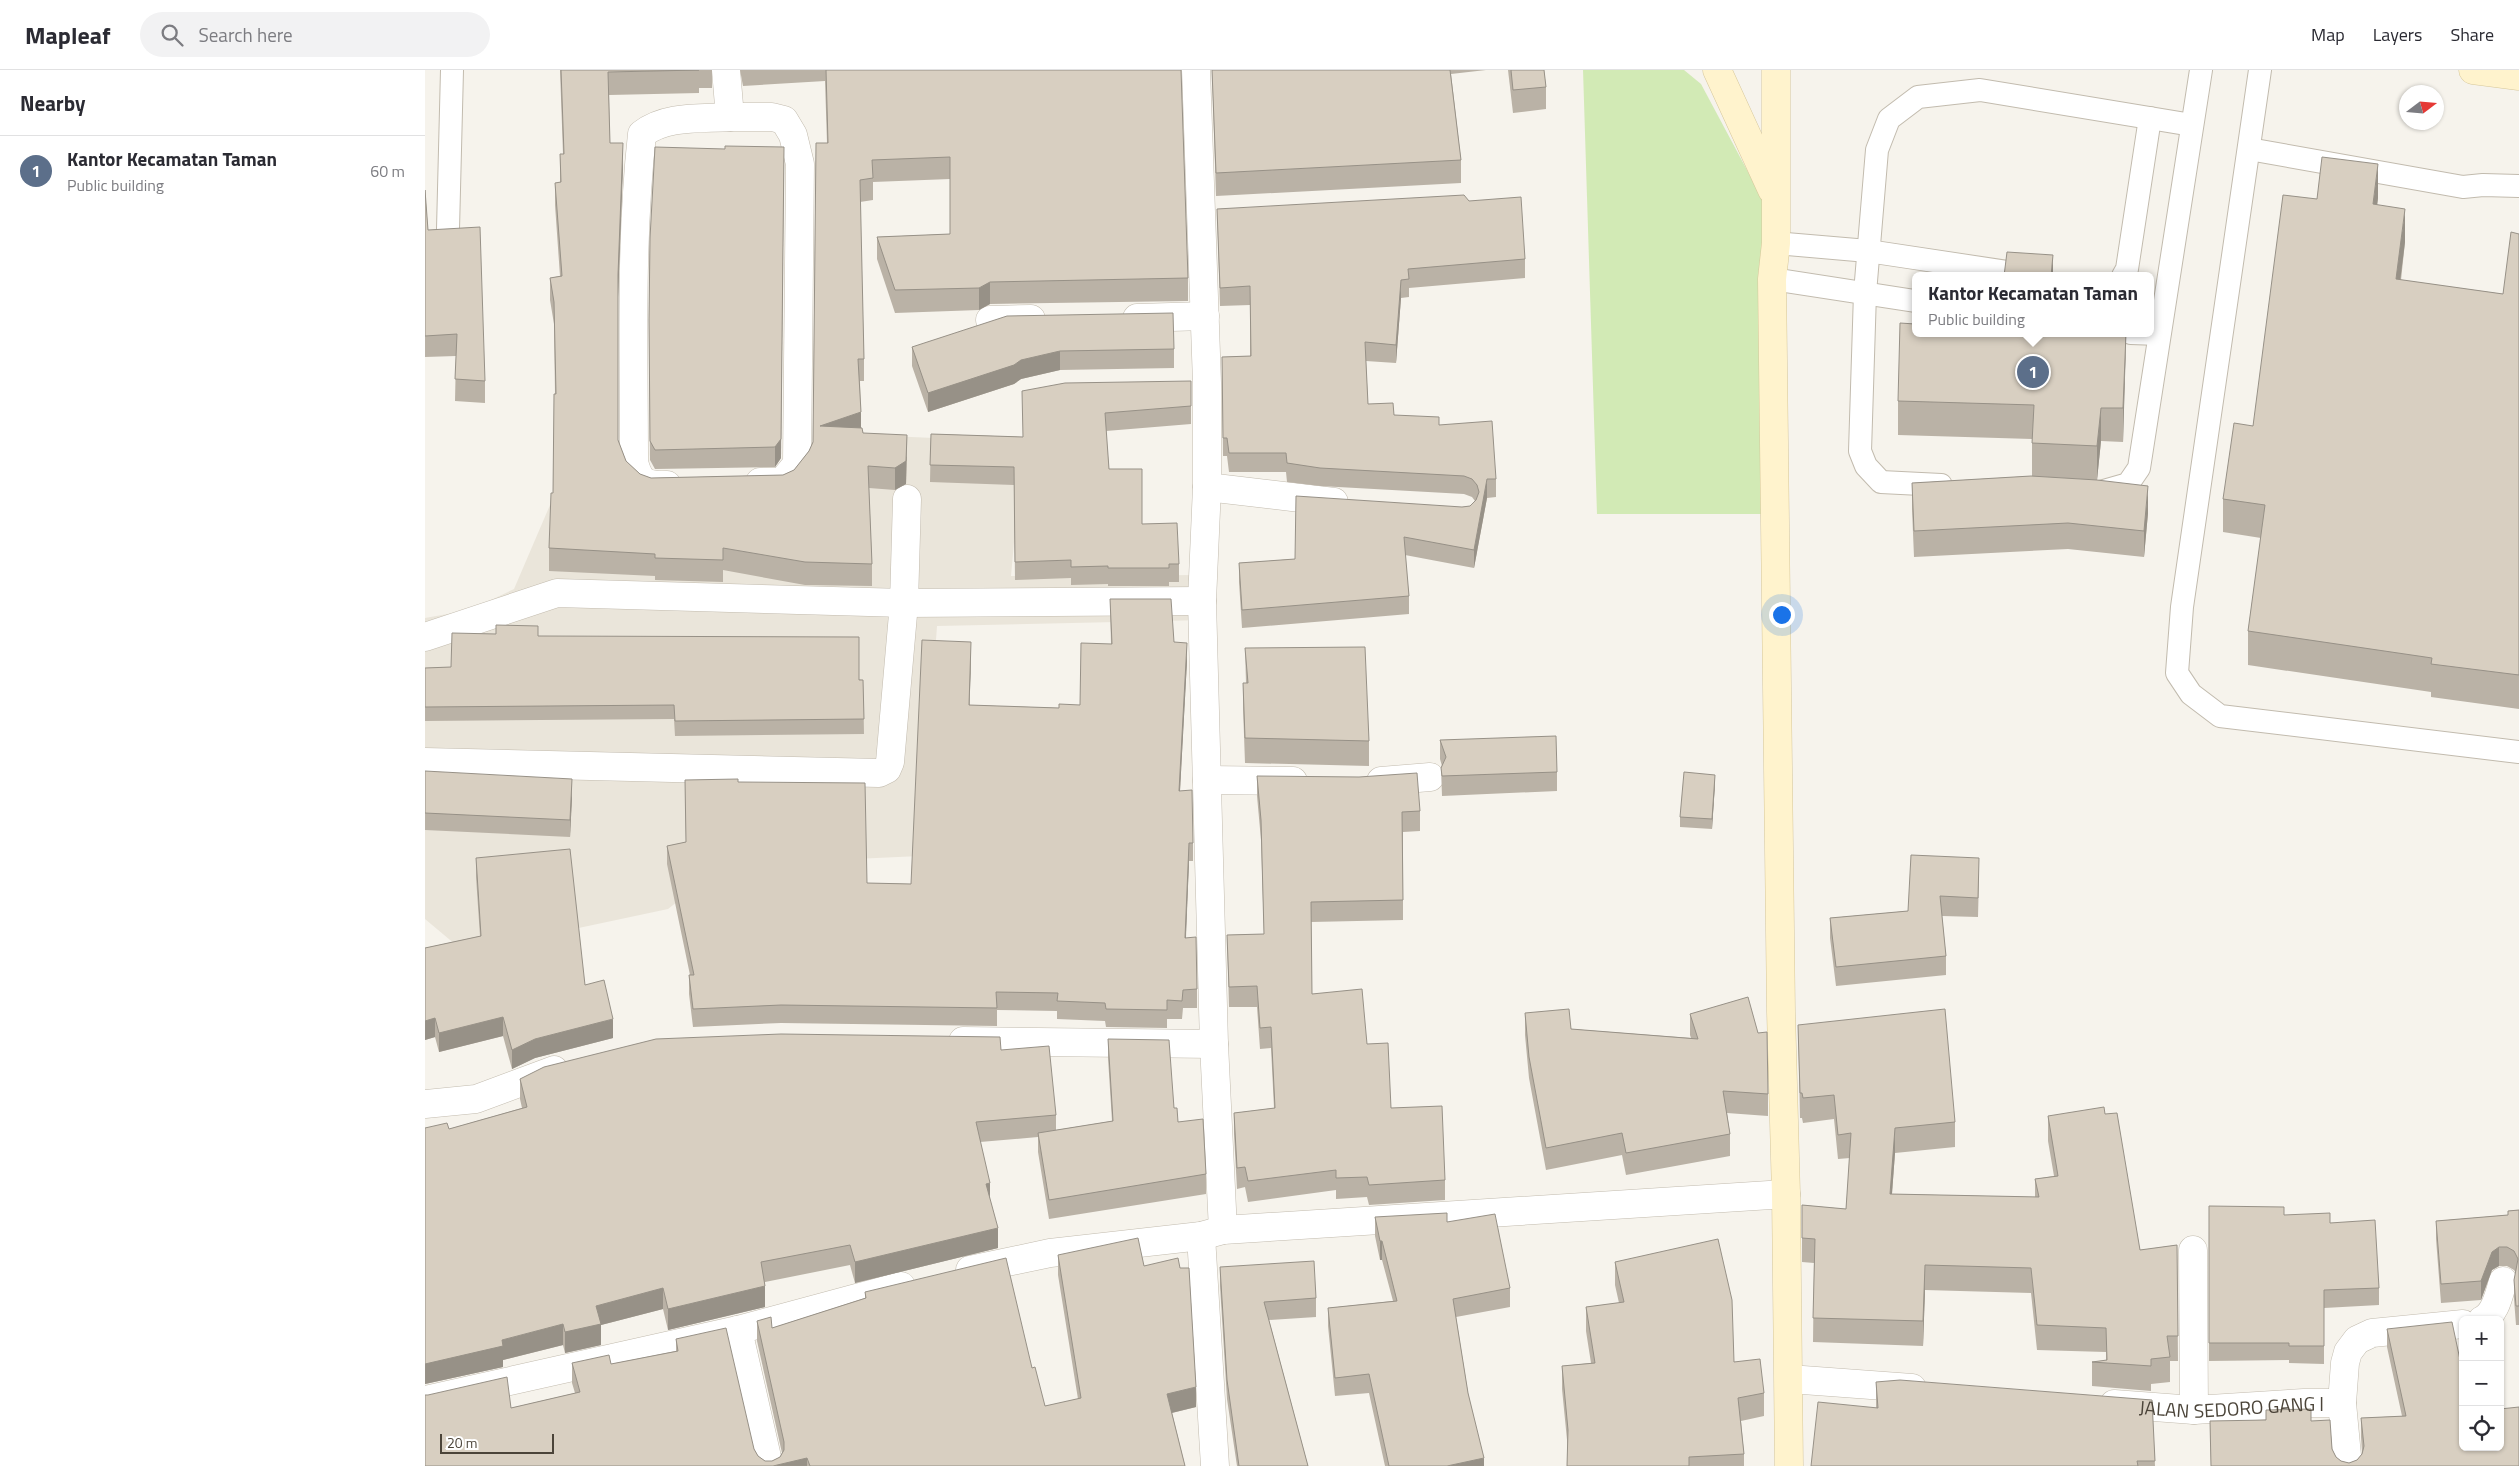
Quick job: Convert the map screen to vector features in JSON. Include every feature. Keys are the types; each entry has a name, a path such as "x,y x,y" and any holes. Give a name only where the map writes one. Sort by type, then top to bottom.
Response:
{"street":[{"path":"726,70 731,117"},
{"path":"1196,70 1207,383 1207,487 1202,601 1214,1044 1212,1233 1215,1466"},
{"path":"1717,70 1775,196"},
{"path":"1776,70 1776,243 1772,279 1789,1466"},
{"path":"2473,70 2519,76"},
{"path":"688,484 651,485 643,482 637,473 634,462 635,276 638,166 642,134 668,120 772,117 784,120 793,135 800,164 797,464 782,482 735,483"},
{"path":"1201,212 1231,211"},
{"path":"1107,318 1205,316"},
{"path":"990,320 1058,319"},
{"path":"1179,383 1207,383"},
{"path":"1207,487 1319,502 1357,504"},
{"path":"425,762 879,773 887,769 890,762 904,604 907,499"},
{"path":"425,637 557,593 904,604 1202,601"},
{"path":"1359,782 1430,777"},
{"path":"1207,780 1321,782"},
{"path":"938,1041 1214,1044"},
{"path":"425,1104 476,1099 499,1092 539,1073 577,1064"},
{"path":"425,1400 738,1330 937,1278 1050,1253 1212,1233 1786,1194"},
{"path":"2193,1250 2194,1410"},
{"path":"2487,1316 2497,1302 2503,1281"},
{"path":"2342,1404 2345,1364 2348,1352 2357,1340 2372,1333 2459,1324"},
{"path":"738,1330 769,1466"},
{"path":"1789,1379 1937,1390"},
{"name":"JALAN SEDORO GANG I","path":"2085,1402 2194,1410 2304,1403 2342,1404 2348,1466"}],"lane":[{"path":"448,229 452,70"},
{"path":"2079,492 2099,493 2128,484 2139,468 2201,70"},
{"path":"2261,70 2182,607 2177,673 2191,694 2220,716 2519,752"},
{"path":"1960,486 1881,482 1866,466 1860,451 1868,251 1877,150 1889,119 1918,97 1980,90 2192,125"},
{"path":"2125,272 2149,118"},
{"path":"2249,149 2463,187 2483,185 2519,186"},
{"path":"1776,243 1868,251 2007,272"},
{"path":"1772,279 1912,301"},
{"path":"2154,334 2159,334"}],"shaded area":[{"path":"889,436 1023,442 1011,576 1204,575 1207,620 937,626 920,856 724,865 668,909 541,936 456,945 425,919 425,618 470,610 514,589 562,477 884,477"}],"green space":[{"path":"1583,70 1684,70 1701,84 1763,200 1762,514 1597,514"}],"building":[{"path":"561,70 699,70 608,72 610,143 623,143 618,275 618,440 626,461 640,474 651,478 783,475 794,470 809,451 813,442 816,143 828,143 826,70 1181,70 1188,278 990,282 979,288 895,290 877,237 950,234 950,157 872,160 873,178 860,180 864,359 858,359 861,412 820,426 862,428 863,433 907,435 906,461 895,468 868,466 872,564 805,562 723,548 723,560 655,558 655,554 549,548 551,493 553,493 554,394 556,394 554,302 550,278 562,276 555,183 561,182 560,154 564,154"},
{"path":"1212,70 1450,70 1461,160 1216,173"},
{"path":"1511,70 1544,70 1546,87 1513,90"},
{"path":"725,146 784,147 781,439 775,447 655,450 650,441 649,320 650,238 655,147 725,149"},
{"path":"2322,157 2378,164 2373,204 2405,209 2396,279 2503,294 2511,232 2519,234 2519,675 2431,664 2432,658 2248,631 2265,505 2223,499 2234,423 2253,426 2283,195 2317,199"},
{"path":"425,190 428,230 480,227 485,381 455,379 457,334 425,336"},
{"path":"1464,195 1469,201 1521,197 1525,259 1408,269 1409,279 1401,280 1396,345 1365,342 1368,404 1393,403 1394,415 1439,417 1439,425 1492,421 1496,479 1487,479 1474,550 1404,537 1409,596 1242,610 1239,563 1295,559 1296,496 1462,507 1470,506 1476,500 1479,492 1477,485 1472,479 1464,476 1320,468 1287,463 1286,453 1229,453 1227,438 1223,438 1222,357 1251,356 1250,286 1220,288 1217,209"},
{"path":"2007,252 2053,255 2051,272 2004,272"},
{"path":"1173,313 1174,349 1060,351 1021,360 1014,365 928,393 912,347 1007,316"},
{"path":"1900,323 1912,324 1912,337 2126,337 2123,408 2101,408 2097,446 2032,443 2034,405 1898,401"},
{"path":"1191,381 1191,406 1105,413 1109,469 1142,469 1142,524 1177,523 1179,564 1169,564 1169,568 1071,567 1071,560 1015,562 1014,467 930,465 931,434 1023,437 1022,391 1065,383"},
{"path":"2031,476 2097,480 2148,486 2144,531 2068,523 1914,531 1912,483"},
{"path":"1110,599 1171,599 1174,642 1187,643 1179,791 1192,790 1193,843 1189,843 1185,938 1196,937 1197,989 1183,990 1182,1001 1167,1000 1167,1010 1106,1009 1105,1003 1057,1001 1058,993 996,992 997,1008 781,1005 693,1009 689,975 694,975 667,846 686,842 685,780 738,779 738,782 865,783 867,883 911,884 922,640 971,642 969,705 1059,708 1059,704 1080,705 1081,643 1112,644"},
{"path":"496,625 538,626 538,636 859,637 859,680 863,680 864,719 675,721 674,705 425,707 425,668 451,667 452,633 496,634"},
{"path":"1365,647 1369,741 1245,738 1243,683 1248,683 1245,648"},
{"path":"1556,736 1557,772 1442,776 1441,768 1446,757 1440,740"},
{"path":"425,771 572,779 570,820 425,813"},
{"path":"1684,772 1715,775 1712,819 1680,817"},
{"path":"1417,773 1420,811 1402,812 1403,900 1311,902 1312,994 1362,989 1367,1044 1388,1043 1391,1108 1442,1106 1445,1180 1369,1185 1367,1177 1336,1178 1336,1170 1248,1181 1245,1167 1237,1168 1234,1113 1275,1108 1271,1027 1260,1028 1257,986 1229,987 1227,935 1264,934 1261,820 1257,776 1359,777"},
{"path":"570,849 585,985 604,980 613,1019 535,1039 512,1050 503,1017 439,1033 435,1018 425,1021 425,948 481,936 476,858"},
{"path":"1911,855 1979,858 1978,898 1940,896 1946,956 1836,967 1830,918 1908,911"},
{"path":"1748,997 1758,1033 1767,1032 1768,1094 1723,1091 1730,1134 1626,1153 1622,1133 1546,1148 1529,1057 1525,1013 1569,1009 1571,1029 1698,1039 1690,1014"},
{"path":"1945,1009 1955,1122 1895,1128 1890,1194 2039,1197 2035,1179 2058,1176 2048,1116 2104,1107 2105,1114 2117,1113 2140,1250 2177,1245 2178,1336 2167,1336 2170,1357 2151,1359 2151,1366 2092,1362 2107,1360 2106,1328 2037,1325 2031,1268 1925,1265 1923,1321 1813,1318 1815,1239 1802,1238 1802,1205 1846,1209 1851,1133 1838,1135 1834,1095 1803,1098 1802,1093 1800,1093 1798,1025"},
{"path":"781,1034 1000,1037 1001,1050 1049,1046 1056,1115 976,1122 990,1183 986,1184 998,1228 855,1262 850,1245 761,1262 765,1286 668,1309 663,1288 596,1306 601,1324 565,1332 563,1324 502,1340 503,1346 425,1364 425,1128 447,1123 449,1129 527,1107 520,1079 544,1067 656,1039"},
{"path":"1108,1039 1169,1040 1174,1108 1177,1108 1178,1122 1203,1119 1206,1174 1049,1200 1038,1133 1113,1121"},
{"path":"2209,1206 2284,1207 2284,1215 2330,1213 2330,1223 2375,1220 2379,1288 2324,1290 2324,1346 2289,1346 2289,1343 2209,1343"},
{"path":"2519,1210 2519,1306 2516,1306 2514,1280 2518,1259 2514,1251 2507,1247 2499,1247 2492,1252 2481,1281 2441,1284 2436,1221 2508,1215 2508,1211"},
{"path":"1447,1213 1447,1222 1495,1214 1510,1288 1453,1299 1468,1393 1484,1458 1447,1466 1389,1466 1369,1374 1335,1378 1328,1308 1397,1301 1375,1217"},
{"path":"1138,1238 1144,1266 1178,1258 1180,1268 1189,1268 1196,1387 1167,1394 1185,1466 810,1466 807,1458 773,1466 425,1466 425,1395 507,1377 511,1408 580,1392 572,1363 609,1355 611,1364 678,1351 676,1339 726,1328 754,1449 758,1456 765,1461 772,1461 780,1457 784,1450 784,1442 757,1321 771,1317 772,1328 866,1298 865,1292 1006,1258 1032,1368 1035,1367 1045,1406 1081,1398 1058,1255"},
{"path":"1718,1239 1732,1300 1734,1362 1760,1359 1764,1393 1738,1398 1744,1454 1689,1457 1689,1466 1567,1466 1568,1430 1562,1366 1595,1363 1586,1307 1624,1302 1615,1262"},
{"path":"1314,1261 1316,1298 1264,1302 1308,1466 1239,1466 1227,1380 1220,1267"},
{"path":"2452,1322 2459,1355 2459,1451 2504,1451 2504,1409 2519,1407 2519,1466 2211,1466 2210,1421 2266,1420 2266,1410 2311,1409 2311,1421 2330,1420 2332,1449 2336,1457 2341,1461 2349,1463 2357,1460 2362,1454 2364,1446 2361,1418 2406,1416 2387,1329"},
{"path":"1900,1380 2152,1400 2155,1461 2137,1461 2138,1466 1811,1466 1818,1402 1878,1408 1876,1382"}],"place":[{"name":"Kantor Kecamatan Taman","path":"2033,372"}]}
